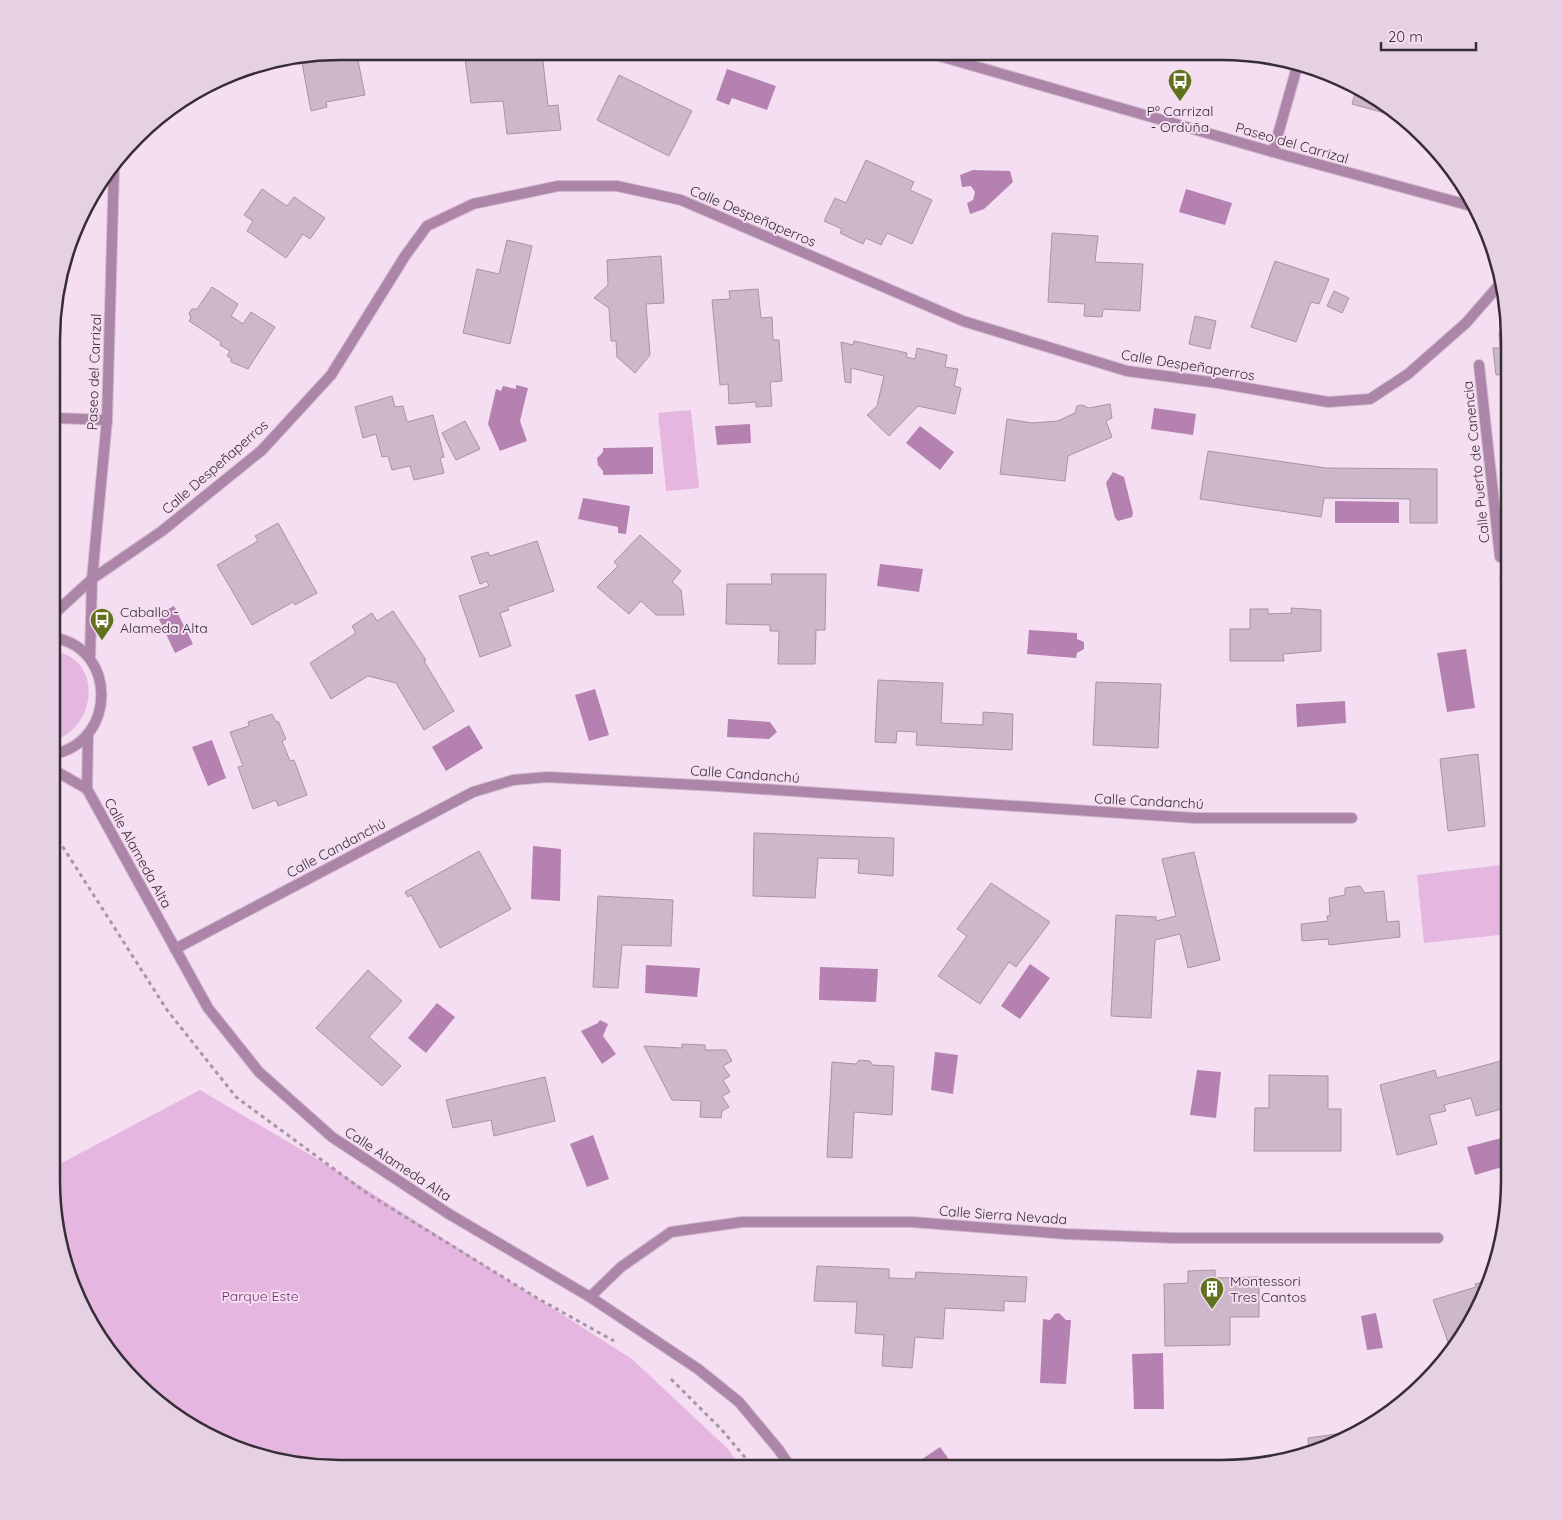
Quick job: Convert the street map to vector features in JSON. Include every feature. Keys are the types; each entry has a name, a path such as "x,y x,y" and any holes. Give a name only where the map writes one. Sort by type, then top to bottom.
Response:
{"street":[{"name":"Paseo del Carrizal","path":"954,60 1273,152 1465,204"},
{"path":"1273,152 1296,71"},
{"name":"Paseo del Carrizal","path":"90,658 92,579 107,420 114,175"},
{"name":"Calle Despeñaperros","path":"92,579 162,531 262,450 331,375 405,256 427,226 473,204 558,186 617,186 681,200 963,321 1127,371 1218,383 1328,402 1370,399 1408,374 1466,324 1497,288"},
{"name":"Calle Puerto de Canencia","path":"1479,365 1501,533"},
{"path":"60,418 107,420"},
{"path":"60,608 92,579"},
{"path":"60,639 79,648 90,658 102,690 102,709 88,735 73,747 60,752"},
{"name":"Calle Alameda Alta","path":"88,735 87,789 208,1008 259,1072 332,1137 449,1214 590,1297 698,1369 739,1402 786,1460"},
{"name":"Calle Alameda Alta","path":"60,773 87,789"},
{"name":"Calle Candanchú","path":"175,949 473,792 513,780 547,778 716,786 1195,818 1352,818"},
{"name":"Calle Sierra Nevada","path":"590,1297 621,1267 671,1232 742,1222 912,1222 1066,1234 1175,1238 1438,1238"}],"green space":[{"path":"691,410 699,488 666,491 658,413"},
{"path":"60,653 70,657 81,667 87,679 89,693 86,708 79,721 69,733 60,738"},
{"path":"1501,865 1501,935 1424,943 1417,875"},
{"name":"Parque Este","path":"200,1090 334,1169 632,1359 728,1449 736,1460 340,1460 285,1455 233,1439 184,1413 155,1391 129,1365 107,1336 81,1287 65,1235 62,1217 60,1164"}],"shaded area":[{"path":"727,69 776,86 767,110 732,98 729,105 716,100"},
{"path":"973,170 1010,171 1013,182 984,209 970,214 967,203 973,200 975,192 971,186 962,187 960,175"},
{"path":"1186,189 1232,203 1225,225 1179,212"},
{"path":"516,385 528,388 520,421 527,441 500,451 488,424 496,389 501,391 503,386 516,389"},
{"path":"1154,408 1196,414 1193,435 1151,429"},
{"path":"750,424 751,443 717,445 715,426"},
{"path":"920,426 954,452 940,470 906,443"},
{"path":"653,447 653,474 603,475 603,471 598,465 597,458 603,452 603,448"},
{"path":"1113,472 1124,477 1133,513 1132,517 1118,521 1115,518 1106,483"},
{"path":"583,498 630,506 626,534 618,533 618,527 578,519"},
{"path":"1335,501 1399,502 1399,523 1335,523"},
{"path":"880,564 923,569 919,592 877,586"},
{"path":"174,606 193,644 175,653 157,615"},
{"path":"1029,630 1077,633 1077,639 1084,642 1084,649 1077,653 1076,658 1027,654"},
{"path":"1466,649 1475,708 1447,712 1437,653"},
{"path":"595,689 609,735 589,741 575,695"},
{"path":"1345,701 1346,723 1297,727 1296,704"},
{"path":"728,719 770,722 777,732 769,739 727,737"},
{"path":"469,725 483,748 446,771 432,747"},
{"path":"212,740 226,778 208,786 192,747"},
{"path":"533,846 561,849 560,901 531,899"},
{"path":"1030,964 1050,978 1020,1019 1001,1006"},
{"path":"646,965 700,968 697,997 645,993"},
{"path":"820,967 878,969 876,1002 819,1000"},
{"path":"437,1003 455,1017 426,1053 408,1038"},
{"path":"600,1020 608,1024 603,1036 616,1054 602,1064 581,1031 598,1023"},
{"path":"935,1052 958,1055 953,1094 931,1090"},
{"path":"1197,1070 1221,1072 1216,1118 1190,1115"},
{"path":"593,1135 609,1179 587,1187 570,1144"},
{"path":"1501,1138 1501,1167 1475,1175 1467,1147"},
{"path":"1059,1313 1066,1320 1071,1320 1066,1384 1040,1383 1043,1319 1050,1320 1055,1314"},
{"path":"1376,1313 1383,1348 1367,1350 1361,1316"},
{"path":"1163,1353 1164,1409 1134,1409 1132,1354"},
{"path":"940,1447 949,1460 921,1460"}],"building":[{"path":"358,60 365,95 326,102 327,107 311,111 302,63"},
{"path":"465,60 543,60 548,106 558,105 561,130 507,134 503,101 471,103"},
{"path":"619,75 692,111 669,156 597,120"},
{"path":"1355,95 1385,113 1352,104"},
{"path":"866,160 914,182 910,190 932,200 912,244 887,233 881,245 866,238 863,244 840,233 842,229 824,221 835,198 846,203"},
{"path":"262,189 287,206 294,197 325,218 310,239 303,234 286,258 247,231 253,221 244,215"},
{"path":"1052,233 1098,236 1095,262 1143,264 1140,311 1103,309 1102,317 1084,316 1085,304 1048,302"},
{"path":"507,240 532,246 510,344 463,333 477,269 499,274"},
{"path":"661,256 664,303 646,304 650,355 635,373 617,357 616,341 611,341 609,308 594,298 608,285 607,260"},
{"path":"1275,261 1329,279 1319,304 1311,302 1296,342 1251,327"},
{"path":"212,287 238,304 231,316 243,324 251,312 275,327 248,369 231,362 231,358 227,356 230,351 220,345 221,342 189,321 191,318 189,313 192,309 197,309"},
{"path":"758,289 761,318 772,317 773,340 779,340 782,381 770,382 772,406 756,407 756,402 729,404 728,384 720,385 712,300 730,299 729,291"},
{"path":"1334,291 1349,298 1342,313 1327,306"},
{"path":"1195,316 1216,321 1210,349 1189,344"},
{"path":"1499,333 1501,333 1501,340 1501,375 1496,375 1493,348 1500,348"},
{"path":"854,341 907,353 906,357 915,359 917,348 947,355 945,367 958,369 954,386 961,388 955,414 918,406 889,436 867,415 877,406 884,376 851,368 851,383 845,382 841,342 853,345"},
{"path":"392,396 395,407 403,406 407,422 433,415 444,457 440,458 444,473 414,480 410,466 392,470 388,456 382,457 376,434 363,438 355,407"},
{"path":"1110,404 1112,418 1106,421 1112,437 1068,456 1065,481 1000,474 1007,419 1032,423 1058,421 1075,413 1077,406 1082,405 1089,408"},
{"path":"465,421 480,449 456,460 442,433"},
{"path":"1208,451 1326,468 1437,469 1437,523 1410,523 1410,499 1324,498 1321,517 1200,499"},
{"path":"278,523 317,593 295,605 293,602 252,625 217,565 258,541 255,536"},
{"path":"640,535 681,571 672,582 681,590 684,615 656,615 641,601 629,614 597,587 618,566 614,562"},
{"path":"537,541 554,591 507,607 509,610 500,613 511,646 480,657 459,596 489,586 487,581 480,584 471,557 488,552 490,556"},
{"path":"771,574 826,574 825,630 816,630 815,664 778,664 779,631 770,631 770,625 726,624 727,584 772,584"},
{"path":"1291,608 1321,610 1321,651 1283,654 1284,661 1230,661 1230,629 1250,629 1250,609 1268,609 1268,614 1292,613"},
{"path":"393,611 426,660 424,661 454,711 424,730 396,683 368,676 331,699 310,663 356,633 352,626 372,613 377,621"},
{"path":"878,680 943,683 941,723 983,725 983,712 1013,714 1012,750 916,745 917,732 897,731 896,743 875,742"},
{"path":"1096,682 1161,684 1158,748 1093,745"},
{"path":"272,714 276,722 278,721 286,739 282,741 290,761 294,760 307,795 278,806 276,800 253,809 238,767 243,766 230,732 249,726 248,722"},
{"path":"1478,754 1485,826 1448,831 1440,759"},
{"path":"754,833 894,838 893,876 858,873 859,859 818,858 815,898 753,896"},
{"path":"479,851 511,909 440,948 411,895 408,897 405,892"},
{"path":"1194,852 1220,960 1188,968 1180,934 1155,940 1151,1018 1111,1016 1116,915 1156,917 1156,921 1176,916 1162,859"},
{"path":"991,883 1050,922 1016,967 1009,962 980,1004 938,976 967,936 957,929"},
{"path":"1360,886 1365,893 1384,891 1387,922 1399,921 1400,937 1329,945 1328,939 1302,941 1301,924 1328,921 1327,916 1330,916 1329,898 1345,895 1345,888"},
{"path":"598,896 673,900 671,946 622,945 618,988 593,987"},
{"path":"368,970 402,1001 369,1037 401,1066 382,1086 316,1028"},
{"path":"682,1044 705,1045 705,1050 726,1050 732,1061 723,1066 730,1076 723,1080 730,1092 722,1096 729,1107 722,1111 721,1118 700,1117 701,1101 672,1100 644,1046 682,1048"},
{"path":"859,1060 870,1061 872,1065 894,1066 892,1115 854,1112 852,1158 827,1157 832,1062 856,1064"},
{"path":"1501,1061 1501,1109 1476,1116 1471,1098 1444,1105 1446,1111 1429,1115 1437,1144 1397,1155 1380,1085 1435,1070 1437,1078"},
{"path":"1269,1075 1328,1076 1328,1109 1341,1109 1341,1151 1254,1151 1255,1108 1269,1108"},
{"path":"545,1077 555,1121 494,1136 491,1120 453,1128 446,1100"},
{"path":"817,1266 889,1269 889,1278 915,1279 916,1272 1027,1277 1025,1302 1004,1301 1004,1311 945,1308 943,1339 915,1337 912,1368 882,1366 884,1335 855,1333 857,1302 814,1301"},
{"name":"Montessori Tres Cantos","path":"1215,1270 1215,1278 1259,1277 1259,1317 1230,1317 1230,1345 1165,1346 1164,1284 1188,1283 1188,1271"},
{"path":"1482,1282 1472,1304 1448,1343 1433,1300 1476,1287 1475,1284"},
{"path":"1340,1433 1308,1446 1308,1438"}],"place":[{"name":"Pº Carrizal - Orduña","path":"1180,102"},
{"name":"Caballo - Alameda Alta","path":"102,641"},
{"name":"Montessori Tres Cantos","path":"1212,1310"}]}
